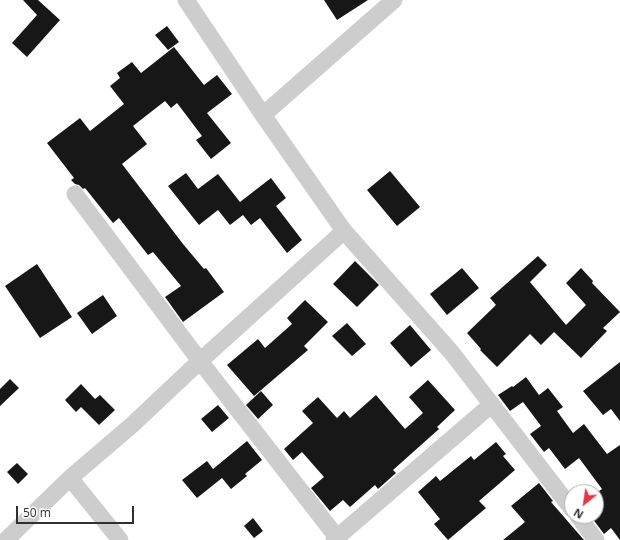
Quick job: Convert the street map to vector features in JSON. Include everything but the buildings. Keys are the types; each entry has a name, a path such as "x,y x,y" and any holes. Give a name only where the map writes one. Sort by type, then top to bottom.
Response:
{"street":[{"path":"186,0 263,115 344,231 452,353 564,499"},
{"path":"263,115 394,0"},
{"path":"75,194 200,361 337,539 491,405"},
{"path":"6,540 70,478 132,425 200,361 344,231"},
{"path":"70,478 120,540"},
{"path":"584,524 596,540"}]}
